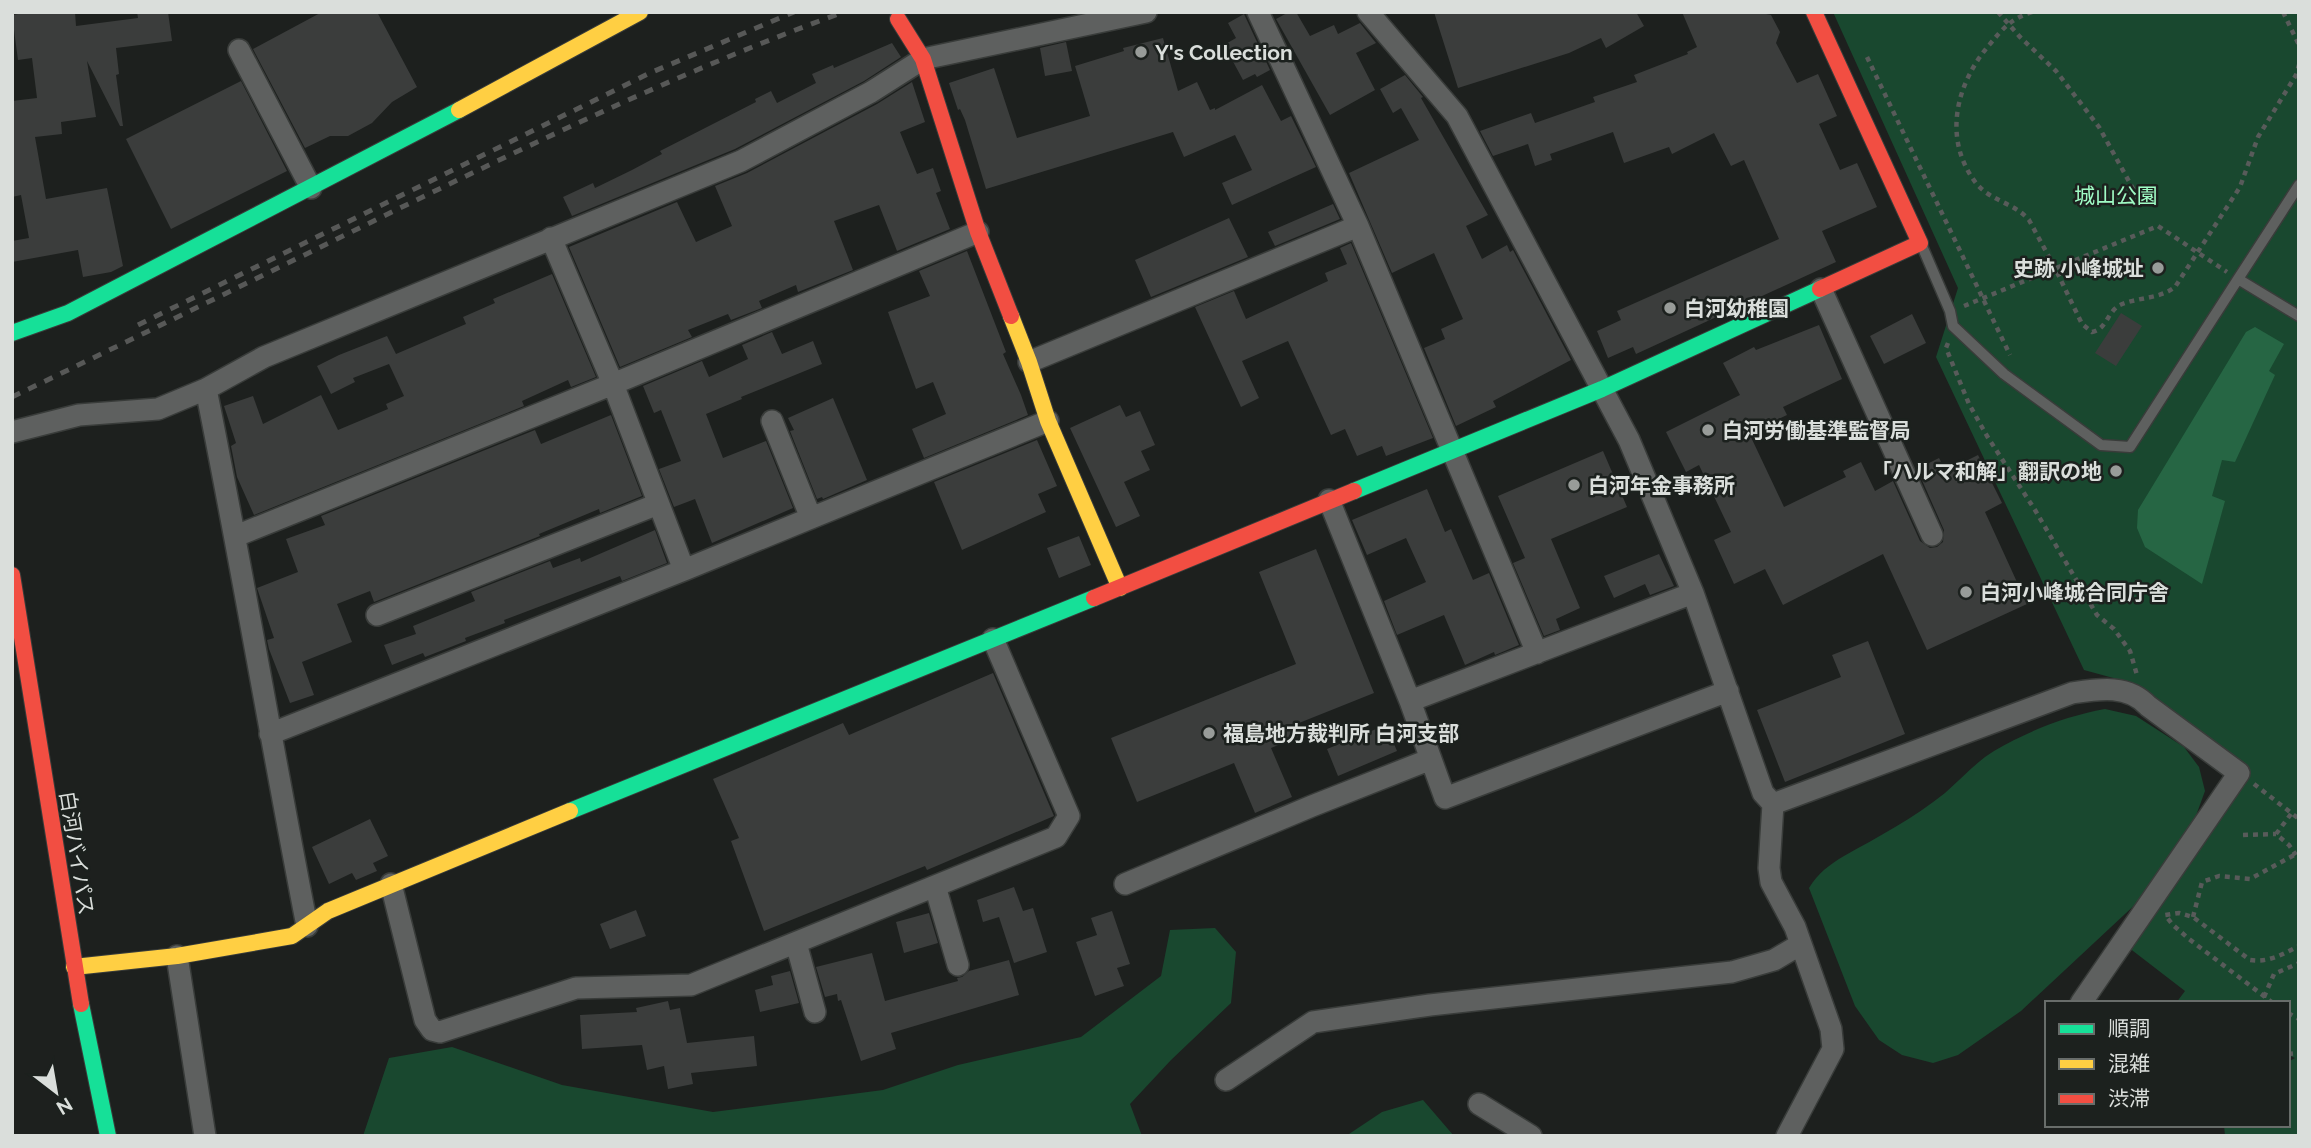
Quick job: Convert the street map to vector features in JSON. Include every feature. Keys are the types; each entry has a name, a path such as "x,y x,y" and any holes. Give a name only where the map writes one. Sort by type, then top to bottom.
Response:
{"main road":[{"path":"12,333 68,313 405,140 612,19 640,12"},
{"path":"74,967 177,956 276,941 292,936 328,911 391,884 1602,389 1920,243 1814,12"},
{"path":"898,19 923,59 978,232 1029,362 1048,421 1120,588"},
{"name":"白河バイパス","path":"12,575 74,967 108,1136"}],"street":[{"path":"12,432 79,415 158,409 206,389 264,357 741,161 871,92 923,59 1146,12"},
{"path":"1258,12 1358,226 1536,653"},
{"path":"1367,12 1457,117 1629,440 1693,593 1763,793 1773,804 1769,868 1771,882 1795,927 1830,1030 1833,1049 1787,1136"},
{"path":"239,50 311,188"},
{"path":"1029,362 1358,226"},
{"path":"236,536 978,232"},
{"path":"551,238 612,384 684,570"},
{"path":"1821,289 1932,536"},
{"path":"206,389 236,536 307,926"},
{"path":"772,421 811,518"},
{"path":"270,734 684,570 1048,421"},
{"path":"1329,500 1410,701 1445,798 1728,691"},
{"path":"377,615 658,504"},
{"path":"1410,701 1693,593"},
{"path":"391,884 425,1020 432,1030 440,1032 576,988 691,985 796,943 1056,837 1069,816 993,639"},
{"path":"1773,804 2071,693 2110,688 2140,697 2148,706 2239,773 2082,1001"},
{"path":"1125,884 1431,759"},
{"path":"935,886 958,965"},
{"path":"796,943 815,1012"},
{"path":"1226,1080 1313,1022 1430,1005 1732,972 1773,960 1801,944"},
{"path":"177,956 205,1136"},
{"path":"1479,1104 1531,1136"}],"lane":[{"path":"1920,243 1950,311 1953,326 2004,373 2101,444 2130,447 2299,185"},
{"path":"2238,279 2299,316"}],"path":[{"path":"1998,12 2056,71 2099,127 2142,205"},
{"path":"2032,12 2007,24 1979,56 1963,85 1957,106 1956,141 1965,167 1977,185 1993,198 2023,213 2055,268 2082,324 2087,330 2096,332 2104,326 2114,309 2121,305 2164,294 2175,287 2240,187 2258,137 2298,74 2299,65"},
{"path":"2283,12 2299,45"},
{"path":"1863,49 2011,356"},
{"path":"1950,311 2158,226 2238,279"},
{"path":"1953,326 1946,348 1969,404 2097,615 2114,629 2130,651 2140,697"},
{"path":"2239,773 2299,819"},
{"path":"2276,834 2291,814"},
{"path":"2193,917 2202,882 2219,876 2250,879 2297,855 2276,834 2243,835"},
{"path":"2270,1001 2189,939 2165,915 2179,913 2193,917 2250,960 2272,959 2299,946"},
{"path":"2264,997 2274,974 2299,963"}],"green space":[{"name":"城山公園","path":"1833,12 2299,12 2299,1136 2225,1136 2224,1127 2290,1127 2290,1061 2295,1058 2290,1056 2290,1001 2178,1001 2185,991 2124,944 2246,770 2128,682 2084,670 1936,357 1958,288"},
{"path":"2105,709 2136,716 2184,747 2199,767 2205,791 2194,821 2140,900 2021,1011 1958,1055 1933,1063 1902,1055 1879,1040 1855,1006 1809,888 1829,866 1921,811 1994,751 2048,725"},
{"path":"1215,928 1236,952 1231,1003 1171,1060 1130,1104 1142,1136 363,1136 389,1058 452,1047 562,1085 713,1112 883,1090 958,1065 1081,1037 1161,976 1170,930"},
{"path":"1423,1100 1454,1136 1346,1136 1382,1112"}],"shaded area":[{"path":"2255,327 2284,344 2269,371 2275,375 2235,462 2222,460 2212,496 2225,501 2202,584 2145,547 2137,528 2138,510 2246,332"}],"building":[{"path":"75,12 76,26 138,18 137,12 168,12 172,41 116,48 119,74 116,75 123,126 120,126 87,61 96,117 61,122 62,134 35,137 46,199 107,188 123,266 111,272 83,277 78,250 12,262 12,241 29,238 21,195 12,197 12,101 37,98 32,58 18,60 12,15"},
{"path":"322,12 377,12 417,87 392,102 372,123 348,136 330,136 305,148 253,49"},
{"path":"1289,12 1296,12 1310,36 1334,25 1338,34 1360,23 1376,43 1356,53 1375,90 1330,115 1276,19"},
{"path":"1434,12 1636,12 1644,26 1606,48 1601,38 1569,53 1458,88"},
{"path":"1682,12 1756,12 1771,15 1780,32 1776,43 1797,83 1818,74 1837,116 1819,124 1840,170 1857,163 1877,207 1822,231 1836,262 1636,354 1633,347 1608,358 1597,331 1621,320 1617,311 1779,239 1744,160 1731,166 1714,133 1672,154 1669,147 1624,163 1613,132 1550,154 1552,160 1535,166 1528,144 1493,156 1480,131 1531,113 1535,123 1595,102 1593,97 1637,82 1634,75 1688,54 1687,52 1697,47"},
{"path":"1244,14 1270,70 1243,80 1224,45 1236,38 1228,23"},
{"path":"1163,38 1178,91 1197,82 1210,110 1215,110 1262,85 1281,121 1291,116 1316,167 1232,205 1222,183 1252,170 1235,135 1184,157 1173,132 986,189 965,120 960,109 958,110 949,83 994,68 1017,138 1090,116 1075,66 1124,51 1123,48"},
{"path":"1066,42 1072,71 1045,76 1040,48"},
{"path":"892,43 901,57 864,81 735,149 572,216 563,197 593,183 595,188 632,170 662,154 660,151 756,102 755,99 771,91 777,103 816,83 812,74 833,65 834,68"},
{"path":"1405,75 1423,97 1421,98 1488,215 1466,226 1482,259 1507,245 1510,252 1513,250 1571,360 1493,401 1496,407 1456,426 1424,348 1445,339 1441,329 1463,319 1434,253 1392,273 1349,173 1419,140 1401,108 1393,113 1380,89"},
{"path":"241,81 287,171 171,229 126,139"},
{"path":"912,82 925,122 900,132 917,174 933,168 941,191 936,193 950,229 897,251 879,205 834,221 853,270 798,292 796,285 759,301 762,308 731,320 728,314 688,330 692,337 620,367 569,247 677,202 696,242 732,226 715,186 747,173 877,104"},
{"path":"1333,204 1340,219 1275,246 1268,232"},
{"path":"1229,218 1248,257 1151,297 1135,260"},
{"path":"1351,243 1433,438 1386,456 1382,446 1357,456 1345,429 1331,435 1288,341 1242,361 1259,398 1241,407 1195,307 1234,291 1246,319 1328,281 1325,273 1347,264 1340,248"},
{"path":"967,251 1006,352 1003,354 1028,415 924,458 912,429 946,414 933,382 916,389 888,312 930,296 919,271"},
{"path":"552,274 596,377 571,387 568,380 522,401 524,406 254,515 237,477 231,446 236,443 224,406 253,396 263,424 321,395 338,430 388,409 386,404 404,396 389,364 353,378 355,382 331,394 317,366 387,336 396,354 466,324 463,317 495,303 493,299"},
{"path":"2121,313 2142,326 2116,366 2095,353"},
{"path":"1912,314 1926,343 1884,364 1870,336"},
{"path":"1819,325 1842,379 1783,407 1787,415 1749,433 1784,507 1846,477 1843,471 1861,462 1875,491 1893,481 1920,541 1930,548 1937,547 1943,542 1944,530 1917,469 1939,458 1946,471 1978,455 2002,503 1985,512 2027,604 1927,650 1883,554 1783,605 1765,569 1734,584 1714,540 1731,532 1699,465 1686,472 1666,432 1740,395 1723,363 1754,347 1756,350"},
{"path":"772,332 782,354 813,341 822,364 706,414 723,458 766,441 793,508 712,543 695,499 674,507 659,469 681,461 661,410 654,413 643,386 702,361 709,377 748,359 742,345"},
{"path":"833,398 867,480 823,499 817,499 790,431 794,430 788,418"},
{"path":"1120,405 1126,417 1140,411 1155,445 1141,451 1150,470 1124,482 1140,516 1116,527 1070,428"},
{"path":"611,415 642,496 600,513 599,509 539,534 540,536 374,602 370,591 337,604 352,642 302,662 314,695 290,703 269,649 267,640 274,638 257,588 298,572 286,539 325,525 321,516 535,430 541,444"},
{"path":"1037,440 1057,486 1038,494 1046,512 962,550 934,482"},
{"path":"1603,451 1627,507 1551,539 1580,608 1556,619 1560,630 1544,636 1513,563 1525,558 1498,496"},
{"path":"1427,489 1445,532 1451,529 1473,580 1489,573 1519,645 1495,655 1494,652 1465,665 1444,615 1397,635 1384,601 1426,582 1406,538 1367,555 1352,520"},
{"path":"655,530 667,563 622,581 620,576 504,620 505,623 465,638 466,641 425,657 423,653 392,665 384,645 416,634 413,626 475,601 471,592 550,561 553,568 580,558 581,562"},
{"path":"1079,536 1091,565 1059,578 1047,548"},
{"path":"1316,549 1374,693 1294,725 1298,737 1271,748 1292,797 1255,813 1234,763 1137,802 1111,738 1296,664 1259,572"},
{"path":"1659,554 1674,586 1650,595 1645,584 1614,598 1604,576"},
{"path":"1868,641 1905,734 1785,782 1757,710 1841,677 1832,655"},
{"path":"993,673 1054,816 927,870 925,866 764,931 731,841 739,838 713,779 843,723 849,735"},
{"path":"1386,725 1397,751 1338,776 1327,749"},
{"path":"370,819 388,856 373,863 377,871 356,880 352,873 329,884 312,847"},
{"path":"1014,887 1023,911 1033,908 1047,952 1014,963 999,917 983,922 977,900"},
{"path":"636,910 646,936 610,949 600,924"},
{"path":"1112,911 1130,964 1117,968 1124,986 1095,996 1076,942 1097,935 1091,918"},
{"path":"929,913 938,943 904,953 896,922"},
{"path":"872,953 885,1001 958,981 957,978 969,971 1009,960 1019,995 891,1033 896,1049 861,1061 841,1000 838,1001 837,994 825,997 816,967"},
{"path":"790,971 799,1003 760,1012 755,990 773,985 771,976"},
{"path":"668,1001 670,1010 680,1008 687,1043 754,1036 757,1066 691,1073 693,1084 668,1089 664,1066 647,1070 642,1045 582,1049 580,1015 637,1012 636,1008"}],"railway":[{"path":"138,325 650,73 794,12"},
{"path":"12,397 563,130 730,56 844,12"}],"traffic: fast":[{"path":"12,333 68,313 459,110"},
{"path":"1354,491 1602,389 1820,289"},
{"path":"570,811 1094,598"},
{"path":"81,1004 108,1136"}],"traffic: slow":[{"path":"459,110 640,12"},
{"path":"1011,316 1048,421 1120,588"},
{"path":"74,967 177,956 292,936 328,911 570,811"}],"traffic: jam":[{"path":"1814,12 1920,243 1820,289"},
{"path":"898,19 923,59 978,232 1011,316"},
{"path":"1094,598 1354,491"},
{"path":"12,575 81,1004"}],"place":[{"name":"Y's Collection","path":"1141,52"},
{"name":"史跡 小峰城址","path":"2158,268"},
{"name":"白河幼稚園","path":"1670,308"},
{"name":"白河労働基準監督局","path":"1708,430"},
{"name":"「ハルマ和解」翻訳の地","path":"2116,471"},
{"name":"白河年金事務所","path":"1574,485"},
{"name":"白河小峰城合同庁舎","path":"1966,592"},
{"name":"福島地方裁判所 白河支部","path":"1209,733"}]}
